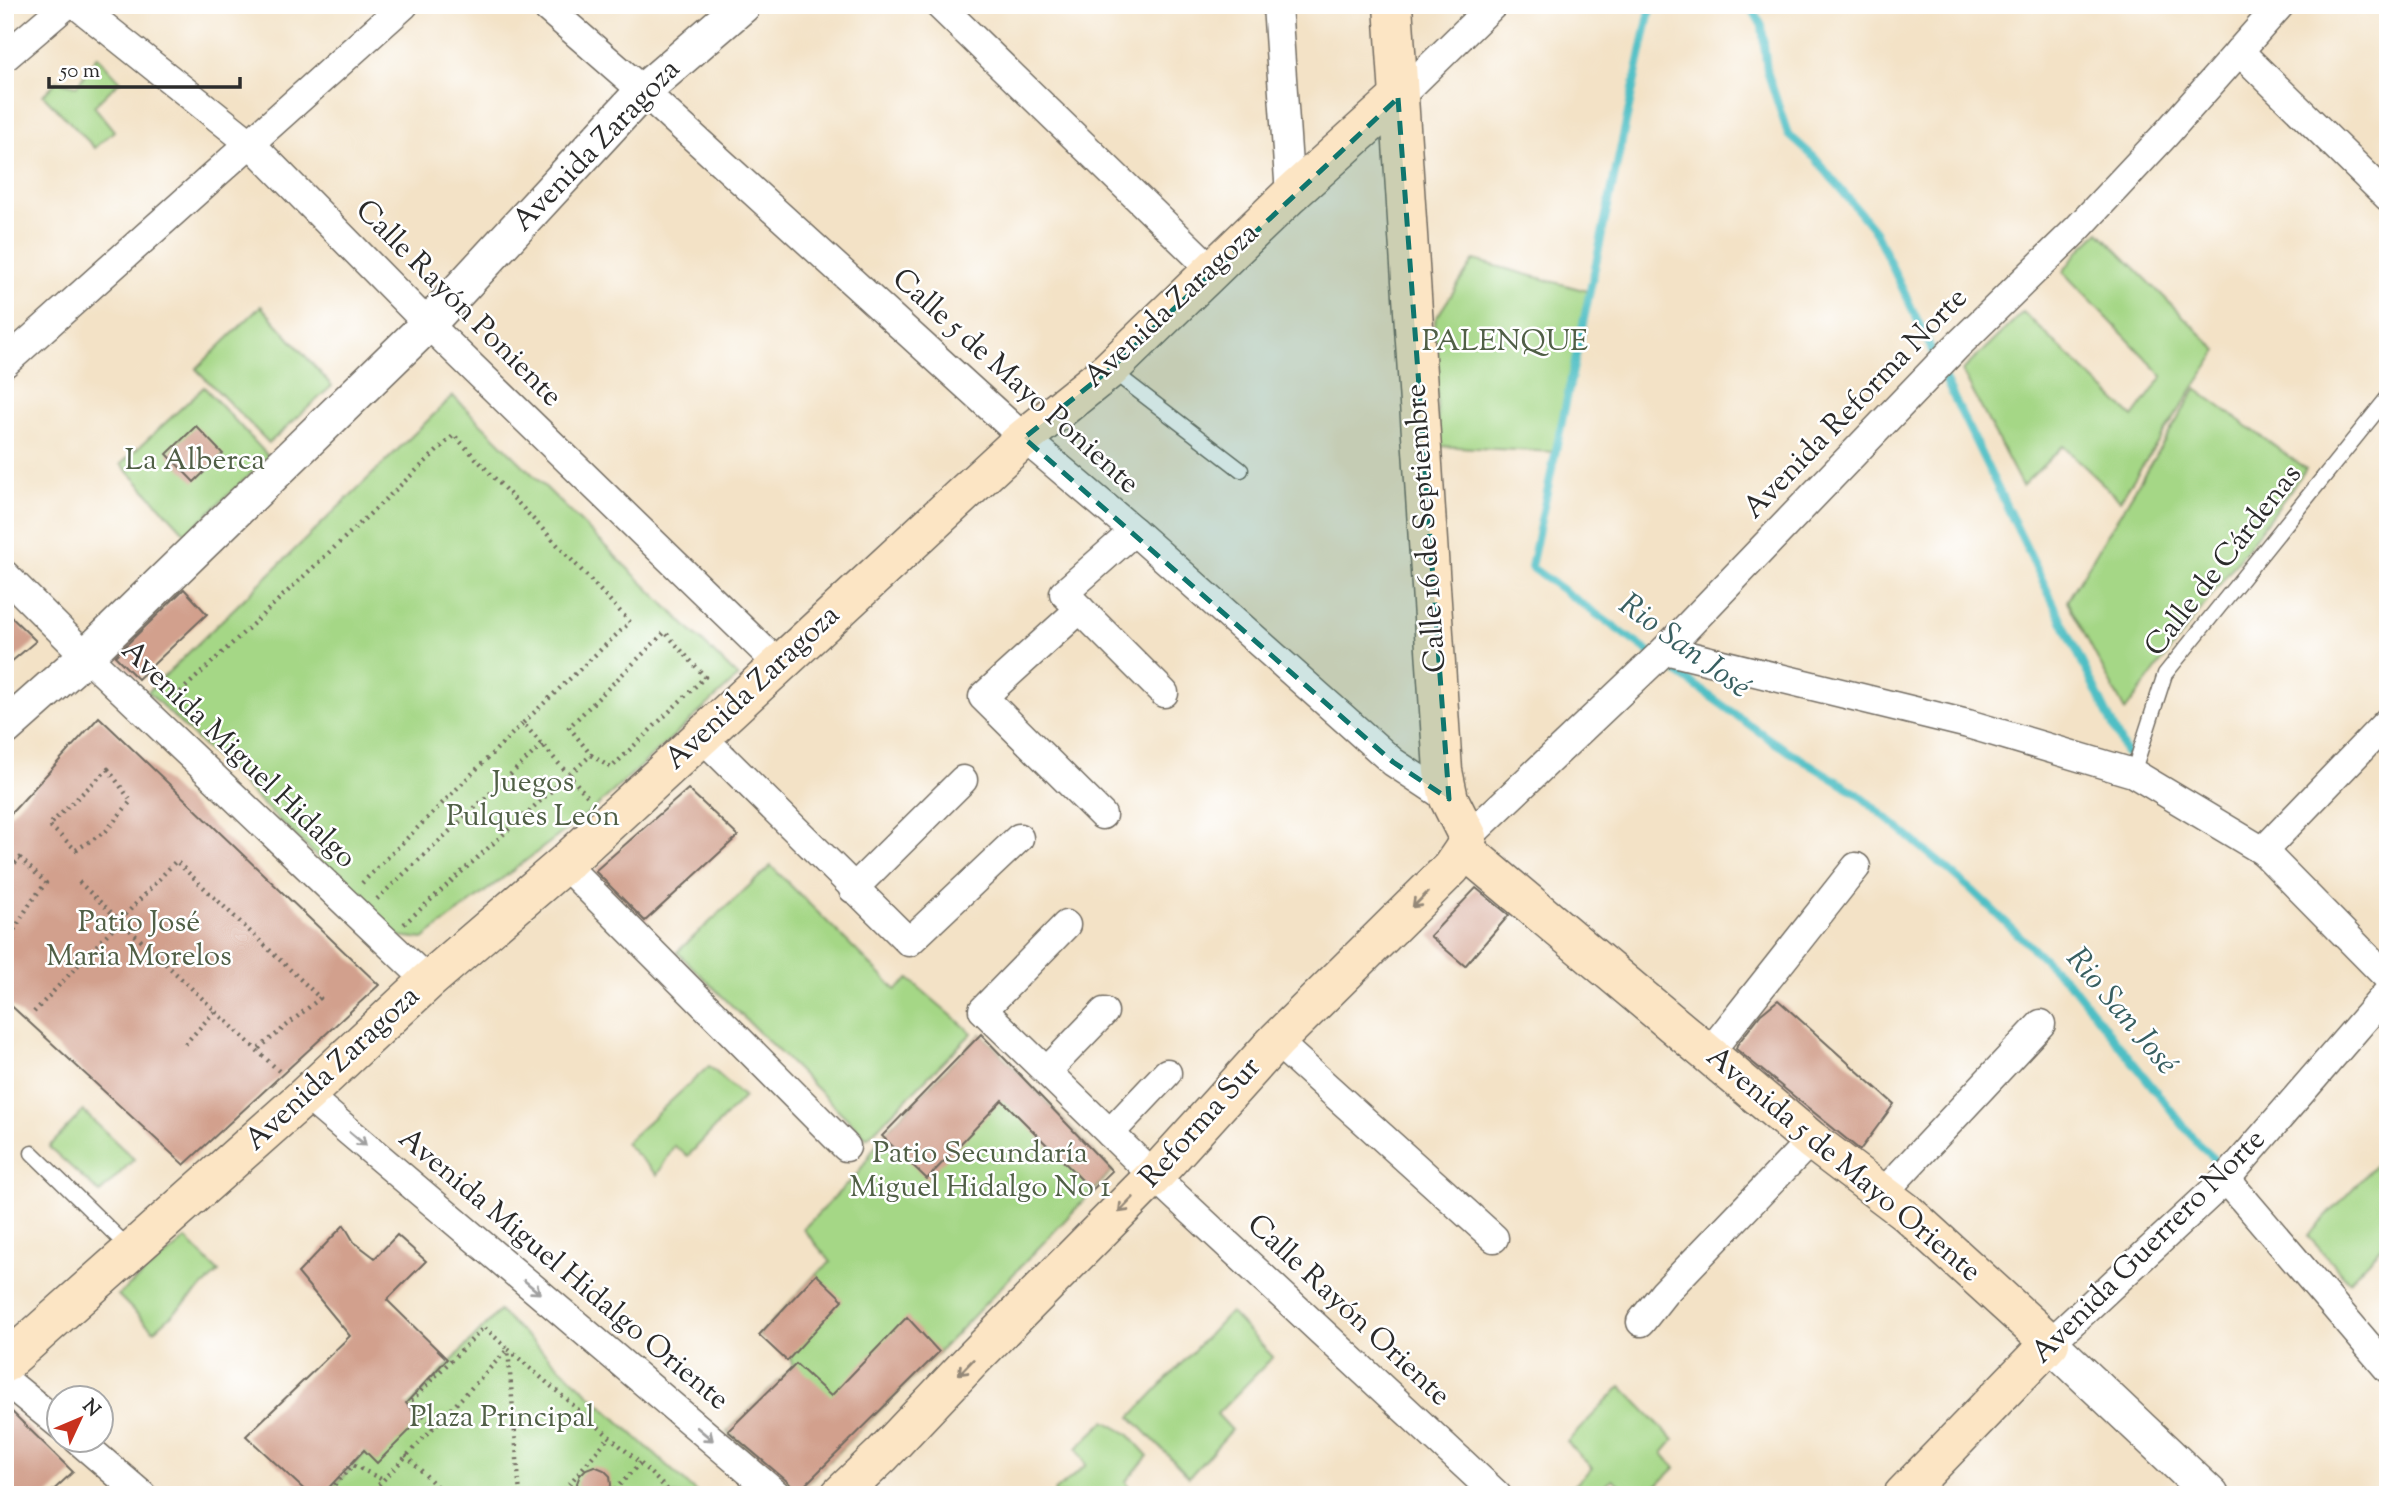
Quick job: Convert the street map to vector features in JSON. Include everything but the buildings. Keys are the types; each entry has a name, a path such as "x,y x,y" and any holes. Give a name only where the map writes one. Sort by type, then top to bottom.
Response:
{"main road":[{"name":"Calle 16 de Septiembre","path":"1393,5 1443,771 1449,799 1466,843"},
{"name":"Avenida Zaragoza","path":"5,1363 132,1250 294,1084 428,981 564,864 1024,438 1110,370 1290,195 1398,98"},
{"name":"Reforma Sur","path":"840,1495 883,1455 972,1360 1154,1176 1276,1041 1451,868 1466,843"},
{"name":"Avenida 5 de Mayo Oriente","path":"1466,843 1811,1140 1884,1193 2050,1343"},
{"name":"Avenida Guerrero Norte","path":"1903,1495 2050,1343"}],"street":[{"path":"5,57 66,5"},
{"name":"Calle Rayón Poniente","path":"77,5 251,144 428,324 779,665"},
{"path":"5,363 404,5"},
{"name":"Calle 5 de Mayo Poniente","path":"544,5 1024,438 1134,531 1393,762 1449,799"},
{"name":"Avenida Zaragoza","path":"5,728 86,656 428,324 643,92 743,5"},
{"path":"939,5 1212,270"},
{"path":"1277,5 1290,195"},
{"name":"Avenida Zaragoza","path":"1398,98 1493,5"},
{"name":"Avenida Reforma Norte","path":"1466,843 1664,650 1955,348 2086,220 2280,5"},
{"path":"2239,51 2388,197"},
{"path":"1134,531 1065,593 1164,693"},
{"name":"Avenida Miguel Hidalgo","path":"5,575 86,656 428,981"},
{"path":"1080,609 983,697 1102,815"},
{"path":"1664,650 1968,724 2133,773 2263,851 2388,978"},
{"path":"2263,851 2388,721"},
{"path":"701,736 909,942 1019,838"},
{"path":"853,889 963,780"},
{"path":"564,864 846,1147"},
{"path":"1709,1054 1856,867"},
{"name":"Calle Rayón Oriente","path":"1066,925 983,1010 1154,1176 1497,1495"},
{"name":"Avenida Guerrero Norte","path":"2050,1343 2226,1179 2388,992"},
{"path":"1047,1071 1104,1012"},
{"path":"1884,1193 2041,1024"},
{"path":"1276,1041 1494,1238"},
{"path":"1110,1133 1167,1073"},
{"name":"Avenida Miguel Hidalgo Oriente","path":"294,1084 777,1495"},
{"path":"1642,1322 1664,1293 1811,1140"},
{"path":"2226,1179 2388,1369"},
{"name":"Avenida 5 de Mayo Oriente","path":"2050,1343 2211,1495"},
{"path":"5,1380 46,1414"},
{"path":"94,1454 142,1495"}],"lane":[{"path":"1110,370 1241,470"},
{"name":"Calle de Cárdenas","path":"2133,773 2165,674 2388,397"},
{"path":"32,1153 132,1250"}],"path":[{"path":"193,718 174,698 454,435 630,622 523,723 358,887"},
{"path":"665,632 705,677 611,768 591,755 569,727 665,632"},
{"path":"523,723 570,773 596,807"},
{"path":"385,908 376,899 543,744"},
{"path":"394,917 402,926 591,755"},
{"path":"108,769 131,801 106,831 76,850 49,825 108,769"},
{"path":"5,873 20,858 46,883 32,900 5,945"},
{"path":"34,1012 176,861 320,998 257,1050"},
{"path":"79,882 294,1084"},
{"path":"184,1044 215,1010"},
{"path":"433,1428 411,1401 484,1327 673,1495"},
{"path":"369,1495 508,1349"},
{"path":"508,1349 520,1495"},
{"path":"559,1495 609,1437"},
{"path":"407,1455 445,1495"},
{"path":"610,1495 640,1463"},
{"path":"325,1495 353,1465 383,1480"}],"highlighted area":[{"path":"1398,98 1449,799 1393,762 1024,438 1109,370"}],"green space":[{"path":"97,56 120,81 94,106 114,131 95,148 43,95 57,81 77,86"},
{"path":"2099,232 2218,351 2120,500 2063,446 2022,486 1962,371 2023,312 2133,417 2163,376 2063,272 2078,252"},
{"name":"PALENQUE","path":"1474,260 1587,291 1556,452 1438,446 1435,320"},
{"path":"261,306 332,386 269,443 196,369"},
{"name":"La Alberca","path":"204,387 269,457 186,534 121,464"},
{"path":"2196,389 2306,469 2125,711 2067,601"},
{"name":"Juegos Pulques León","path":"453,396 738,677 596,807 423,939 398,936 148,692"},
{"path":"771,866 896,990 909,979 972,1033 867,1138 677,952"},
{"name":"Patio Secundaría Miguel Hidalgo No 1","path":"981,1034 1112,1171 939,1352 797,1493 727,1432 793,1367 790,1358 759,1335 816,1274 831,1262 803,1229 858,1173 882,1136"},
{"path":"709,1066 744,1097 688,1156 674,1146 657,1175 625,1143"},
{"path":"83,1111 134,1159 100,1193 49,1147"},
{"path":"2388,1151 2388,1241 2349,1281 2308,1236"},
{"path":"186,1239 219,1272 154,1331 118,1295"},
{"name":"Plaza Principal","path":"499,1311 699,1495 325,1495"},
{"path":"1230,1312 1273,1357 1217,1414 1232,1430 1189,1477 1131,1417"},
{"path":"1621,1386 1674,1440 1663,1453 1675,1468 1647,1495 1633,1495 1612,1479 1594,1495 1563,1495 1592,1468 1567,1442"},
{"path":"1105,1421 1128,1434 1148,1456 1126,1481 1132,1495 1055,1495 1054,1492 1086,1465 1077,1448"}],"waterway":[{"name":"Rio San José","path":"1651,5 1531,567 1772,741 1858,794 1972,890 2074,988 2198,1144 2219,1163"},
{"name":"Rio San José","path":"1750,5 1762,26 1767,71 1788,134 1815,158 1875,231 1936,359"},
{"name":"Rio San José","path":"1941,371 2126,753"}],"park label":[{"name":"Patio José Maria Morelos","path":"139,940"}]}
